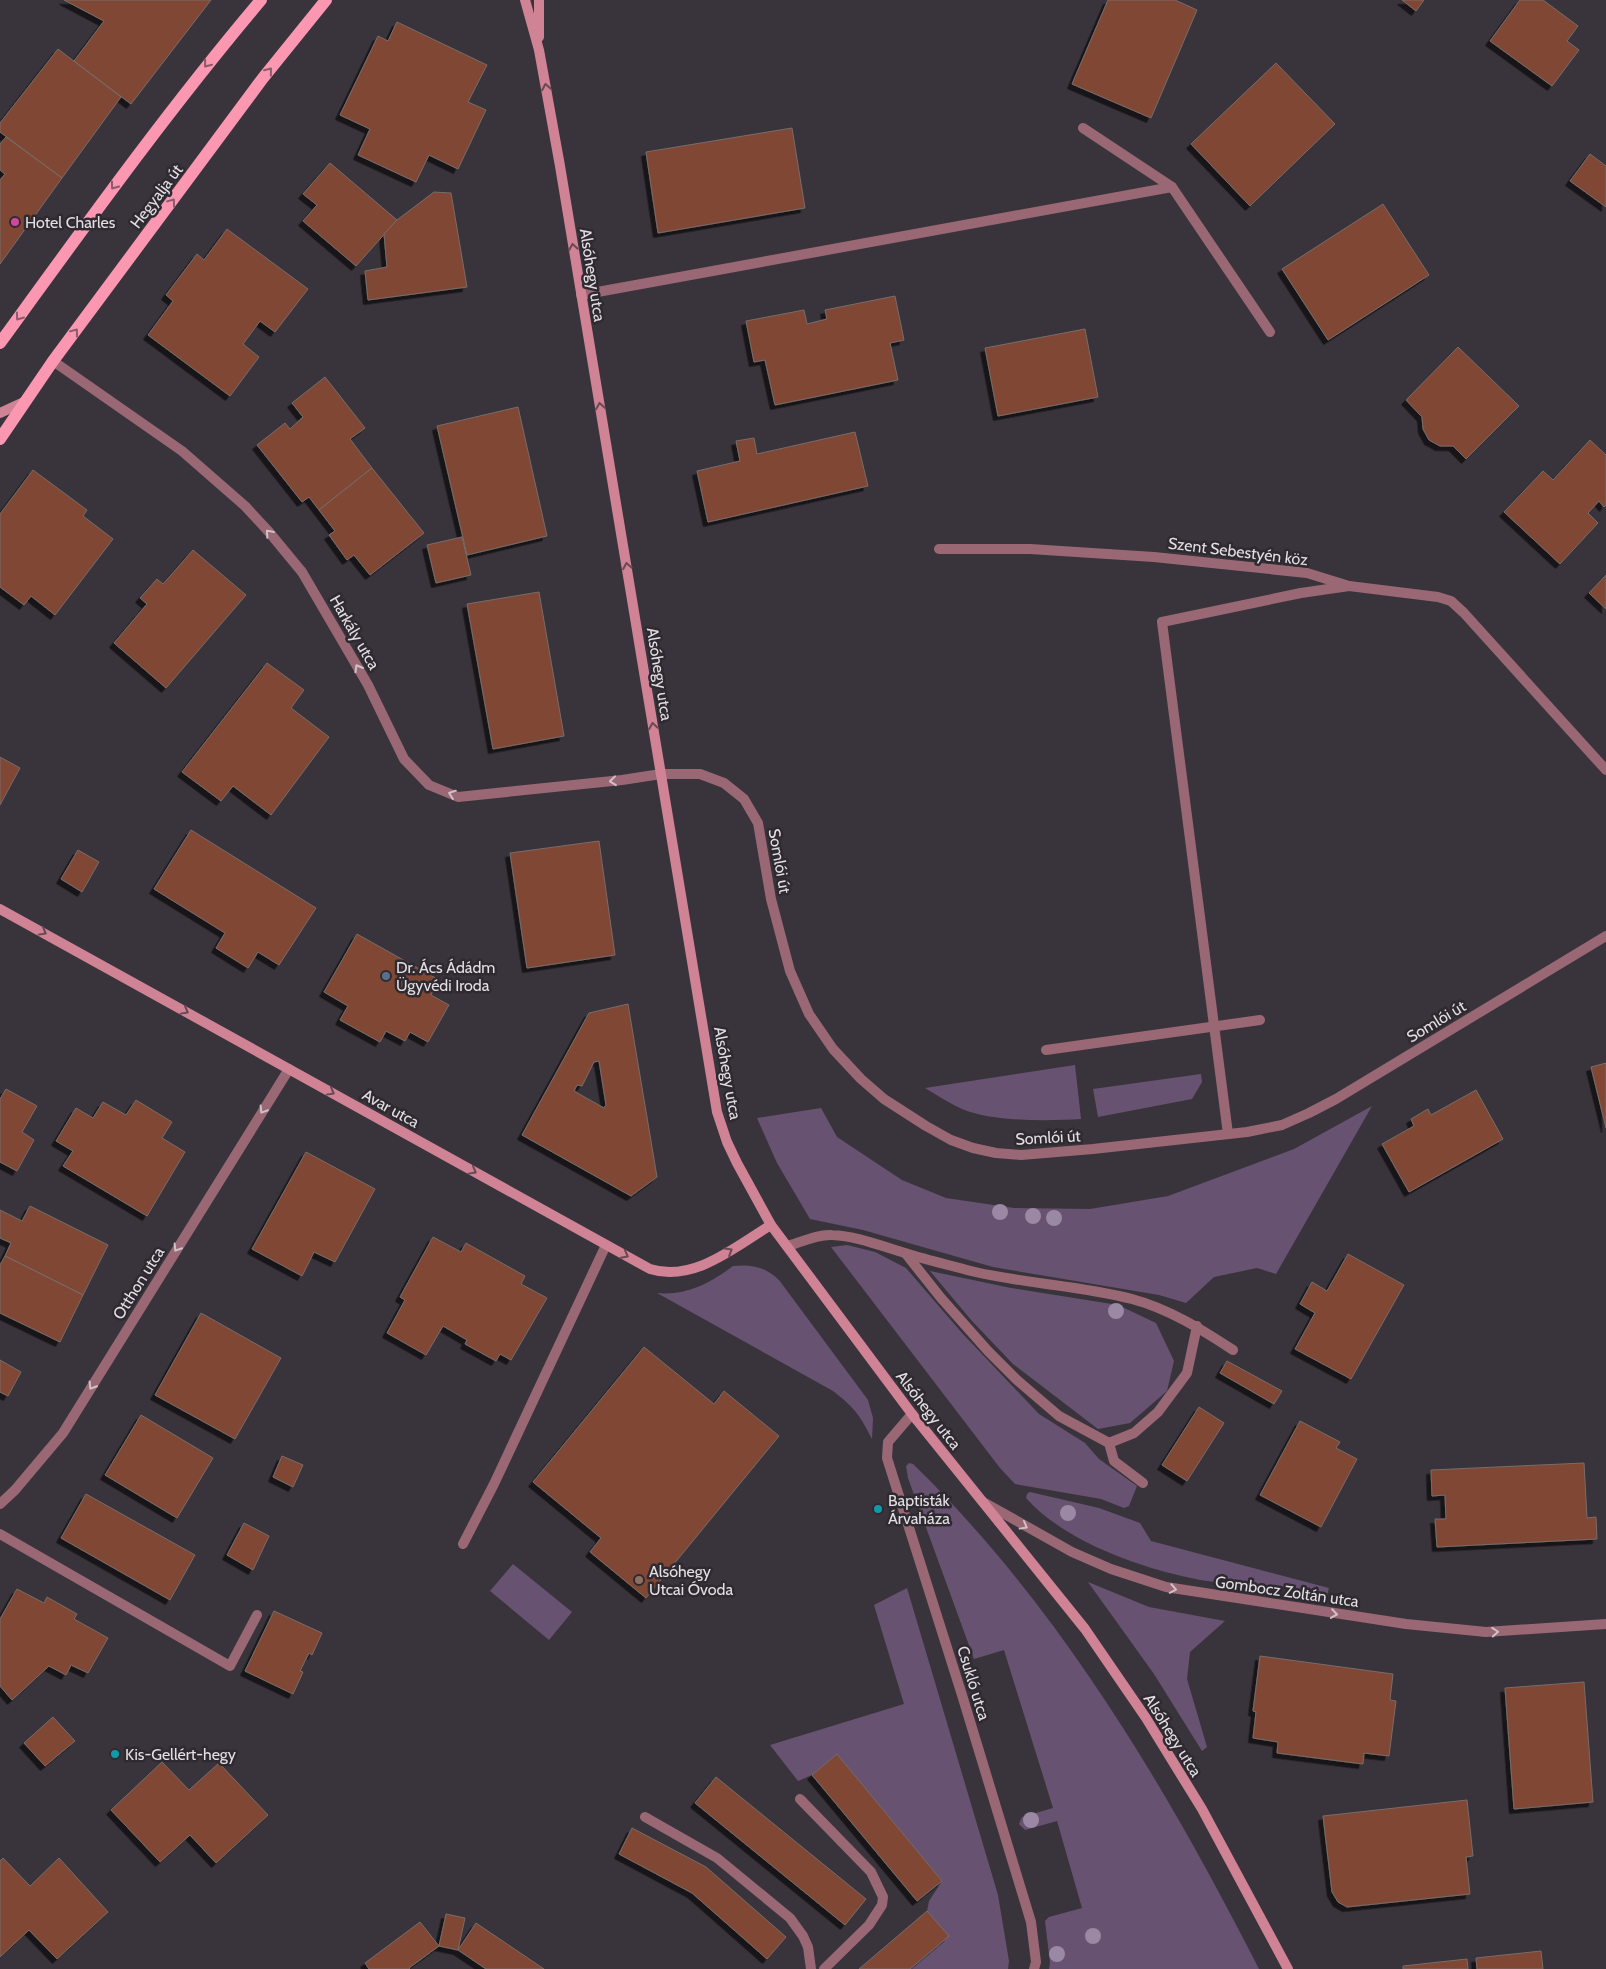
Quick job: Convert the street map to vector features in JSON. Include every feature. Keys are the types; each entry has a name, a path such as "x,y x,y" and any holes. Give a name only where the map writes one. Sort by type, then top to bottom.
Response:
{"main road":[{"path":"0,343 143,146 211,59 261,0"},
{"name":"Hegyalja út","path":"0,439 54,360 263,78 326,0"}],"street":[{"name":"Alsóhegy utca","path":"525,0 539,50 717,1112 727,1142 772,1225 912,1414 1086,1629 1146,1718 1202,1809 1288,1969"},
{"name":"Alsóhegy utca","path":"539,0 539,50"},
{"path":"1083,128 1172,187 1270,332"},
{"path":"581,295 1172,187"},
{"name":"Harkály utca","path":"54,360 182,451 245,506 269,532 302,572 368,684 404,759 428,785 458,797 622,780 661,774"},
{"path":"0,413 27,401"},
{"name":"Szent Sebestyén köz","path":"939,549 1030,549 1154,556 1307,573 1349,586 1420,594 1451,602 1464,613 1606,770"},
{"path":"1228,1134 1162,622 1301,593 1349,586"},
{"name":"Somlói út","path":"661,774 700,774 724,783 744,799 758,823 771,899 790,972 809,1014 833,1048 861,1079 884,1099 951,1140 973,1148 996,1153 1021,1155 1093,1149 1228,1134 1282,1125 1323,1106 1606,936"},
{"name":"Avar utca","path":"0,909 650,1268 661,1272 670,1272 685,1270 710,1262 772,1225"},
{"path":"1046,1050 1260,1020"},
{"name":"Otthon utca","path":"0,1504 15,1490 63,1433 289,1069"},
{"path":"788,1246 830,1235 868,1241 906,1254 1021,1281 1133,1299 1197,1326 1233,1350"},
{"path":"463,1544 494,1484 606,1245"},
{"path":"906,1254 941,1298 988,1351 1017,1380 1059,1416 1109,1443 1114,1461 1143,1483"},
{"path":"1109,1443 1134,1433 1158,1412 1187,1373 1197,1326"},
{"name":"Csukló utca","path":"912,1414 888,1442 887,1458 1031,1922 1036,1962 1034,1969"},
{"name":"Gombocz Zoltán utca","path":"982,1502 1072,1552 1111,1569 1175,1589 1406,1624 1486,1632 1606,1624"},
{"path":"0,1534 230,1666 257,1615"},
{"path":"800,1799 871,1872 878,1884 882,1897 882,1905 869,1925 824,1969"},
{"path":"645,1817 718,1858 790,1918 803,1936 808,1947 811,1969"}],"shaded area":[{"path":"1075,1065 1081,1119 1037,1120 989,1116 962,1109 925,1088"},
{"path":"1201,1074 1202,1082 1192,1099 1098,1117 1093,1089"},
{"path":"1372,1106 1276,1274 1257,1268 1214,1277 1186,1303 1159,1295 993,1267 863,1230 810,1219 777,1163 757,1118 821,1108 837,1137 902,1180 946,1198 1014,1208 1090,1209 1168,1196 1294,1149"},
{"path":"847,1245 875,1252 906,1268 962,1333 1039,1414 1085,1443 1099,1459 1137,1486 1129,1506 1124,1508 1101,1499 1015,1484 1000,1468 831,1247"},
{"path":"733,1266 758,1267 769,1272 779,1280 868,1400 873,1418 872,1439 856,1412 833,1391 657,1293 678,1292 698,1287 716,1278"},
{"path":"930,1271 1011,1288 1118,1305 1156,1323 1174,1361 1167,1391 1130,1423 1098,1429 1013,1364 972,1321"},
{"path":"909,1463 913,1464 966,1519 1016,1578 1063,1639 1147,1767 1186,1833 1259,1969 1049,1969 1045,1921 1049,1917 1082,1908 1057,1821 1025,1830 1019,1824 1022,1817 1053,1808 1004,1650 974,1659 908,1478 906,1466"},
{"path":"1030,1492 1099,1508 1140,1523 1151,1541 1329,1588 1327,1595 1273,1587 1199,1580 1148,1567 1102,1550 1060,1527 1041,1513 1026,1498"},
{"path":"513,1564 572,1612 549,1640 490,1591"},
{"path":"1088,1582 1149,1607 1225,1621 1190,1652 1187,1679 1207,1747 1202,1751 1154,1674"},
{"path":"907,1588 998,1895 1009,1961 1008,1969 910,1969 948,1936 927,1911 929,1901 942,1881 837,1754 812,1775 798,1781 770,1745 904,1704 874,1605"}],"building":[{"path":"64,0 211,0 131,104 74,61 104,21"},
{"path":"1108,0 1175,0 1197,10 1151,118 1072,84"},
{"path":"1402,0 1424,0 1416,11"},
{"path":"1520,0 1543,0 1578,26 1567,41 1579,50 1552,86 1490,41"},
{"path":"397,22 487,65 468,102 486,110 458,169 429,155 416,182 358,155 370,129 340,115 378,36 388,41"},
{"path":"58,49 121,97 62,178 0,132 0,123"},
{"path":"1276,63 1335,124 1250,206 1191,144"},
{"path":"792,128 805,208 658,233 646,152"},
{"name":"Hotel Charles","path":"6,137 62,178 0,264 0,180 5,174 0,170 0,144"},
{"path":"1590,154 1606,166 1606,207 1570,181"},
{"path":"330,163 397,220 356,266 303,221 317,205 303,194"},
{"path":"434,192 451,193 467,287 368,300 365,271 387,267 384,234 397,220"},
{"path":"1383,204 1429,275 1328,340 1282,269"},
{"path":"227,229 308,289 275,332 260,321 243,344 259,357 230,396 148,335 173,301 166,295 197,254 204,260"},
{"path":"895,296 904,340 890,343 898,380 775,405 765,360 754,362 746,321 804,310 807,324 827,319 825,310"},
{"path":"1085,329 1098,397 998,416 985,348"},
{"path":"1458,347 1519,406 1466,459 1453,446 1440,446 1429,440 1423,429 1422,417 1406,400"},
{"path":"325,377 365,428 350,439 372,468 319,510 309,497 302,502 257,445 285,423 290,429 303,417 292,403"},
{"path":"518,407 547,536 467,555 437,426"},
{"path":"855,432 868,486 708,522 697,471 740,461 736,441 754,438 757,454"},
{"path":"1590,440 1606,455 1606,505 1604,507 1599,501 1588,513 1598,523 1560,564 1504,512 1543,471 1553,480"},
{"path":"372,468 424,533 370,575 354,555 347,560 329,535 335,531 319,510"},
{"path":"33,470 87,510 83,516 113,539 55,615 31,596 24,605 0,587 0,514"},
{"path":"462,537 471,575 436,583 427,545"},
{"path":"193,550 246,595 166,688 114,643 147,604 140,598 157,579 163,584"},
{"path":"1606,575 1606,609 1589,593"},
{"path":"539,592 564,736 493,749 467,604"},
{"path":"267,663 304,690 291,708 329,737 271,815 233,786 221,801 182,772"},
{"path":"0,757 20,768 0,805"},
{"path":"191,830 316,908 279,965 258,952 248,968 216,948 225,933 154,889"},
{"path":"599,841 615,955 527,968 510,853"},
{"path":"78,850 99,862 82,892 61,879"},
{"path":"357,934 439,980 431,995 449,1005 428,1042 410,1032 405,1041 386,1031 380,1042 340,1020 348,1006 324,992"},
{"path":"628,1004 657,1177 631,1196 522,1135 589,1013","holes":["599,1061 606,1105 604,1108 574,1091 577,1085 582,1086 594,1062"]},
{"path":"1606,1063 1606,1128 1591,1067"},
{"path":"6,1089 37,1106 22,1132 34,1140 17,1171 0,1162 0,1099"},
{"path":"1476,1090 1503,1139 1409,1192 1382,1144 1414,1126 1411,1119 1428,1109 1431,1115"},
{"path":"136,1100 172,1122 162,1138 185,1152 147,1216 63,1166 73,1151 56,1141 76,1108 93,1118 103,1102 126,1115"},
{"path":"306,1152 375,1189 335,1262 314,1252 302,1276 252,1249"},
{"path":"30,1206 108,1245 83,1295 5,1256 11,1243 0,1238 0,1210 22,1221"},
{"path":"433,1237 461,1252 466,1243 525,1276 521,1284 547,1298 511,1360 500,1354 496,1361 465,1344 467,1340 443,1326 426,1355 387,1333 405,1300 400,1297"},
{"path":"1348,1254 1404,1285 1351,1379 1295,1349 1315,1313 1300,1304 1312,1282 1327,1291"},
{"path":"5,1256 83,1295 60,1342 0,1313 0,1265"},
{"path":"201,1313 281,1358 235,1439 155,1395"},
{"path":"644,1347 714,1404 724,1391 779,1436 646,1598 590,1552 601,1538 533,1482"},
{"path":"0,1360 21,1372 8,1396 0,1392"},
{"path":"1227,1361 1282,1391 1274,1404 1220,1373"},
{"path":"1199,1407 1224,1423 1187,1481 1162,1465"},
{"path":"141,1415 213,1458 177,1518 105,1475"},
{"path":"1300,1421 1340,1442 1336,1448 1357,1459 1321,1527 1260,1495"},
{"path":"282,1456 303,1465 293,1487 273,1477"},
{"path":"1584,1463 1587,1518 1596,1517 1597,1539 1437,1547 1435,1519 1446,1519 1445,1495 1432,1496 1431,1470"},
{"path":"86,1494 195,1555 170,1600 61,1538"},
{"path":"244,1523 269,1536 253,1570 227,1555"},
{"path":"17,1589 44,1603 47,1597 77,1614 74,1619 108,1638 88,1673 71,1665 66,1675 49,1666 12,1700 0,1686 0,1619"},
{"path":"274,1611 322,1633 312,1655 309,1653 300,1671 303,1672 293,1694 245,1671"},
{"path":"1260,1656 1393,1674 1390,1700 1396,1701 1389,1756 1364,1753 1363,1764 1277,1753 1278,1742 1253,1738 1256,1712 1253,1711"},
{"path":"1584,1682 1593,1802 1514,1809 1505,1688"},
{"path":"53,1717 75,1741 45,1766 24,1743"},
{"path":"837,1754 942,1881 917,1901 812,1775"},
{"path":"162,1762 189,1790 219,1763 268,1815 216,1863 190,1835 160,1862 111,1810"},
{"path":"716,1777 866,1899 845,1925 695,1803"},
{"path":"1467,1800 1473,1856 1466,1857 1470,1894 1347,1907 1338,1902 1332,1892 1323,1816"},
{"path":"632,1828 706,1867 786,1937 767,1959 692,1893 619,1854"},
{"path":"3,1858 30,1886 59,1858 108,1912 57,1959 29,1930 0,1957 0,1861"},
{"path":"927,1911 949,1936 910,1969 859,1969"},
{"path":"446,1914 465,1918 458,1950 439,1946"},
{"path":"420,1922 439,1946 410,1969 369,1969 365,1963"},
{"path":"476,1923 544,1969 486,1969 458,1950"},
{"path":"1541,1951 1543,1969 1477,1969 1476,1958"},
{"path":"1467,1959 1468,1969 1403,1969 1403,1966"}],"place":[{"name":"Hotel Charles","path":"15,222"},
{"name":"Dr. Ács Ádádm Ügyvédi Iroda","path":"386,976"},
{"name":"Baptisták Árvaháza","path":"878,1509"},
{"name":"Alsóhegy Utcai Óvoda","path":"639,1580"},
{"name":"Kis-Gellért-hegy","path":"115,1754"}]}
